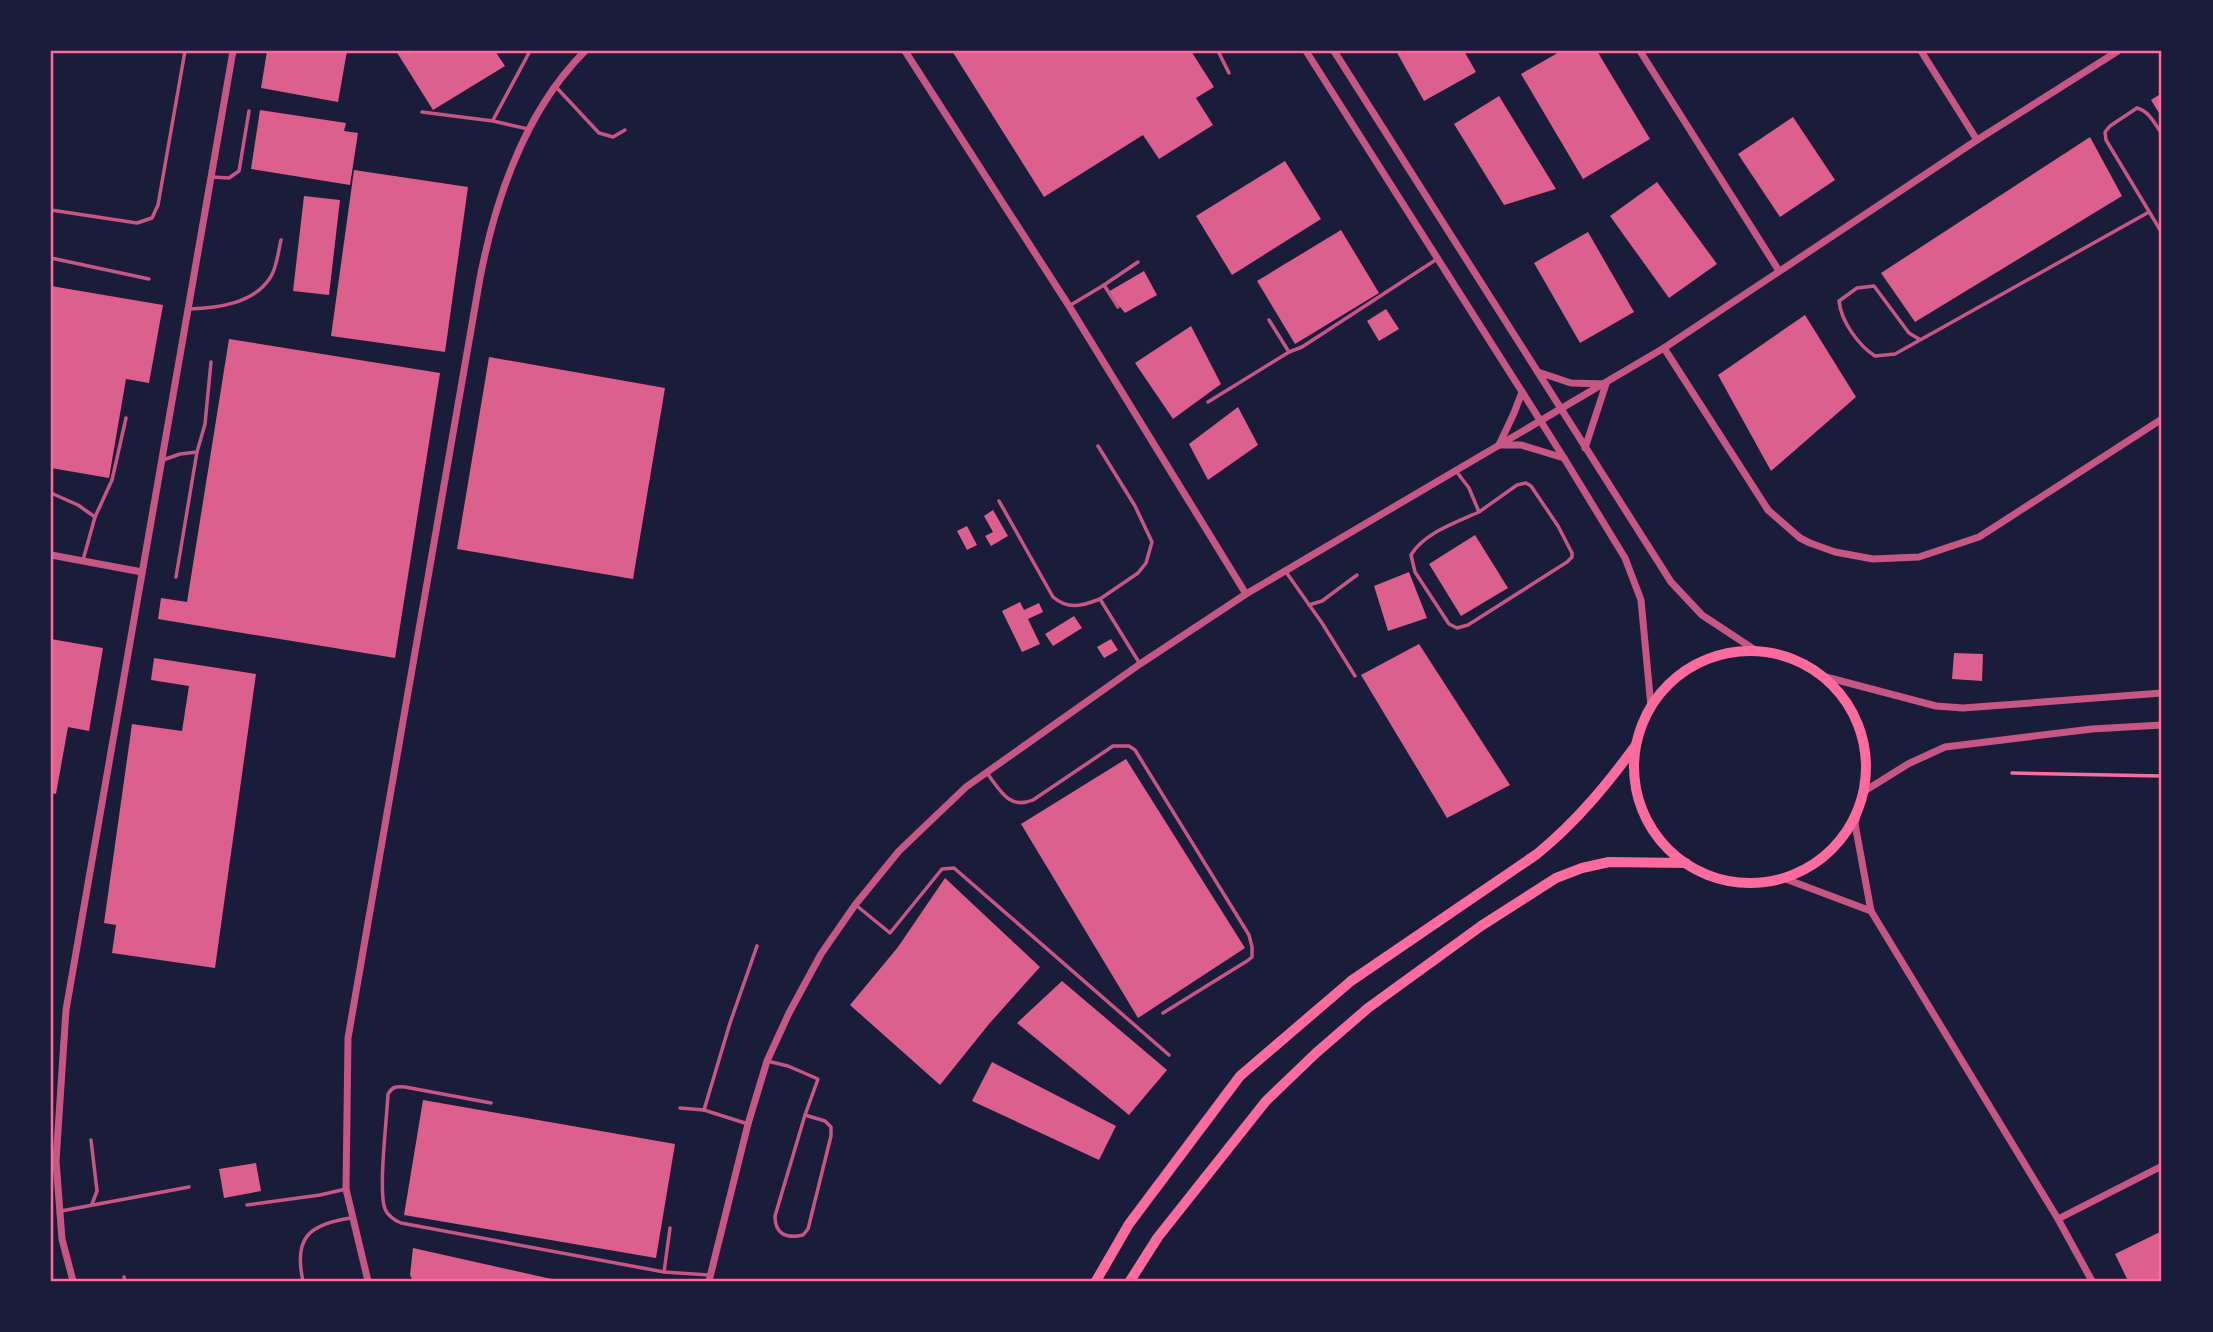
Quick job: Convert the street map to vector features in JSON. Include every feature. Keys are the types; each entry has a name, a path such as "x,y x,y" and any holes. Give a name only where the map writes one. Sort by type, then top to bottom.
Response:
{"main road":[{"path":"1755,650 1802,662 1822,676 1840,694 1854,716 1863,740 1866,766 1860,804 1843,837 1830,851 1808,867 1783,878 1743,882 1723,879 1686,863 1665,845 1650,823 1639,799 1634,772 1636,746 1642,726 1662,690 1695,664 1734,651 1755,650"},
{"path":"1096,1281 1129,1224 1240,1076 1351,981 1537,854 1559,836 1597,797 1636,746"},
{"path":"1130,1281 1158,1237 1266,1101 1368,1008 1481,926 1556,878 1609,862 1686,863"}],"street":[{"path":"73,1281 62,1239 56,1161 66,1010 233,51"},
{"path":"368,1281 346,1189 348,1038 485,254 509,176 528,129 555,86 585,51"},
{"path":"905,51 1069,306 1246,594"},
{"path":"1306,51 1625,558 1641,600 1651,707"},
{"path":"1334,51 1671,582 1702,615 1755,650"},
{"path":"1640,51 1779,271"},
{"path":"1921,51 1977,140"},
{"path":"710,1278 766,1061 789,1013 821,954 855,905 899,851 965,787 1140,664 1246,594 1664,348 1977,140 2118,51"},
{"path":"1664,348 1768,510 1811,543 1835,552 1873,559 1919,557 1979,537 2162,419"},
{"path":"1537,372 1572,383 1606,384"},
{"path":"1585,447 1606,384"},
{"path":"1498,445 1522,392"},
{"path":"1498,445 1521,445 1564,458"},
{"path":"51,555 142,572"},
{"path":"1822,676 1936,706 1963,708 2162,693"},
{"path":"1863,792 1908,764 1945,747 2092,729 2162,725"},
{"path":"1860,804 1855,824 1871,911 2059,1219 2092,1281"},
{"path":"1783,878 1871,911"},
{"path":"2059,1219 2162,1166"}],"lane":[{"path":"51,210 137,223 152,218 158,205 185,51"},
{"path":"493,121 530,51"},
{"path":"1217,51 1229,73"},
{"path":"555,86 599,133 613,137 625,130"},
{"path":"2162,134 2150,116 2137,108 2110,125 2105,132 2106,140 2162,233"},
{"path":"210,177 229,177 239,171 249,111"},
{"path":"422,112 493,121 528,129"},
{"path":"1919,339 1909,333 1874,286 1857,288 1839,301 1846,323 1867,351 1875,356 1895,354 2149,212"},
{"path":"187,309 224,306 259,289 273,272 281,240"},
{"path":"51,258 149,279"},
{"path":"1208,402 1302,346 1437,259"},
{"path":"1069,306 1138,262"},
{"path":"1104,285 1118,307"},
{"path":"1269,320 1289,352"},
{"path":"176,577 197,452 205,424 211,362"},
{"path":"83,560 95,517 112,480 125,418"},
{"path":"999,501 1053,597 1068,606 1100,600 1138,573 1146,563 1152,542 1135,506 1098,446"},
{"path":"161,461 180,454 197,452"},
{"path":"1455,470 1469,488 1479,512"},
{"path":"1527,484 1535,491 1558,526 1571,549 1572,557 1517,596 1468,625 1457,628 1449,624 1415,572 1411,555 1418,546 1439,532 1479,512 1517,485 1527,484"},
{"path":"51,493 78,505 95,517"},
{"path":"1284,570 1310,605 1355,676"},
{"path":"1310,605 1322,601 1357,575"},
{"path":"1100,600 1140,664"},
{"path":"986,771 1006,798 1022,803 1033,800 1113,746 1129,746 1135,750 1249,935 1252,947 1252,957 1247,961 1163,1013"},
{"path":"855,905 890,933 942,869 954,868 1169,1055"},
{"path":"704,1110 757,946"},
{"path":"766,1061 788,1066 818,1079 805,1115 775,1216 775,1225 779,1232 786,1236 803,1235 808,1229 831,1136 831,1127 825,1121 805,1115"},
{"path":"491,1103 405,1087 391,1090 388,1094 382,1194 386,1212 391,1217 401,1223 664,1272 710,1278"},
{"path":"680,1108 704,1110 748,1124"},
{"path":"91,1140 97,1191 92,1204"},
{"path":"59,1211 189,1187"},
{"path":"247,1205 346,1189"},
{"path":"303,1281 298,1261 301,1248 311,1230 331,1221 351,1218"},
{"path":"664,1272 670,1228"}],"path":[{"path":"2012,773 2162,776"}],"building":[{"path":"267,51 347,51 338,102 261,88"},
{"path":"396,51 495,51 505,66 433,110"},
{"path":"952,51 1191,51 1214,87 1196,98 1213,125 1159,159 1143,135 1044,197"},
{"path":"1396,51 1464,51 1476,72 1424,101"},
{"path":"1561,51 1597,51 1650,139 1583,179 1521,74"},
{"path":"2162,93 2162,118 2151,100"},
{"path":"1499,96 1556,189 1504,205 1454,124"},
{"path":"260,110 346,123 344,131 358,133 350,185 251,169"},
{"path":"1793,117 1835,180 1780,217 1738,154"},
{"path":"2090,137 2122,196 1915,322 1881,273"},
{"path":"1285,161 1321,219 1232,275 1196,216"},
{"path":"354,170 468,187 445,352 331,336"},
{"path":"1657,182 1717,264 1669,298 1610,216"},
{"path":"304,196 340,200 329,295 293,291"},
{"path":"1341,230 1379,293 1295,344 1257,281"},
{"path":"1588,232 1634,312 1580,343 1534,263"},
{"path":"1144,271 1157,295 1125,313 1108,292"},
{"path":"51,286 163,305 149,383 126,379 109,478 51,468"},
{"path":"1386,309 1399,329 1379,341 1367,321"},
{"path":"1805,315 1856,397 1771,471 1718,375"},
{"path":"1191,326 1221,384 1173,419 1135,363"},
{"path":"229,339 440,373 395,658 158,619 161,598 187,602"},
{"path":"489,357 665,388 633,579 457,549"},
{"path":"1238,407 1258,445 1208,480 1189,444"},
{"path":"993,510 1008,536 991,546 985,536 993,532 984,516"},
{"path":"967,526 977,545 967,550 957,531"},
{"path":"1475,535 1508,588 1461,616 1429,564"},
{"path":"1409,572 1427,618 1388,631 1374,586"},
{"path":"1020,602 1024,610 1039,603 1043,612 1028,619 1040,644 1022,652 1002,611"},
{"path":"1074,616 1082,628 1053,646 1045,634"},
{"path":"51,639 103,648 89,731 68,727 56,794 51,793"},
{"path":"1111,639 1118,650 1104,658 1097,647"},
{"path":"1419,644 1510,785 1447,818 1361,675"},
{"path":"1954,653 1983,654 1982,681 1952,679"},
{"path":"154,658 256,674 215,968 112,953 116,925 104,923 132,724 182,731 189,686 151,680"},
{"path":"1126,759 1245,948 1138,1018 1021,824"},
{"path":"945,878 1040,967 940,1085 850,1005 898,947"},
{"path":"1062,981 1167,1070 1129,1115 1017,1023"},
{"path":"992,1062 1116,1126 1099,1160 972,1101"},
{"path":"423,1100 675,1144 656,1258 404,1215"},
{"path":"256,1163 261,1191 224,1198 219,1169"},
{"path":"2162,1231 2162,1281 2128,1281 2115,1254"},
{"path":"413,1248 556,1281 413,1281 410,1275"}]}
